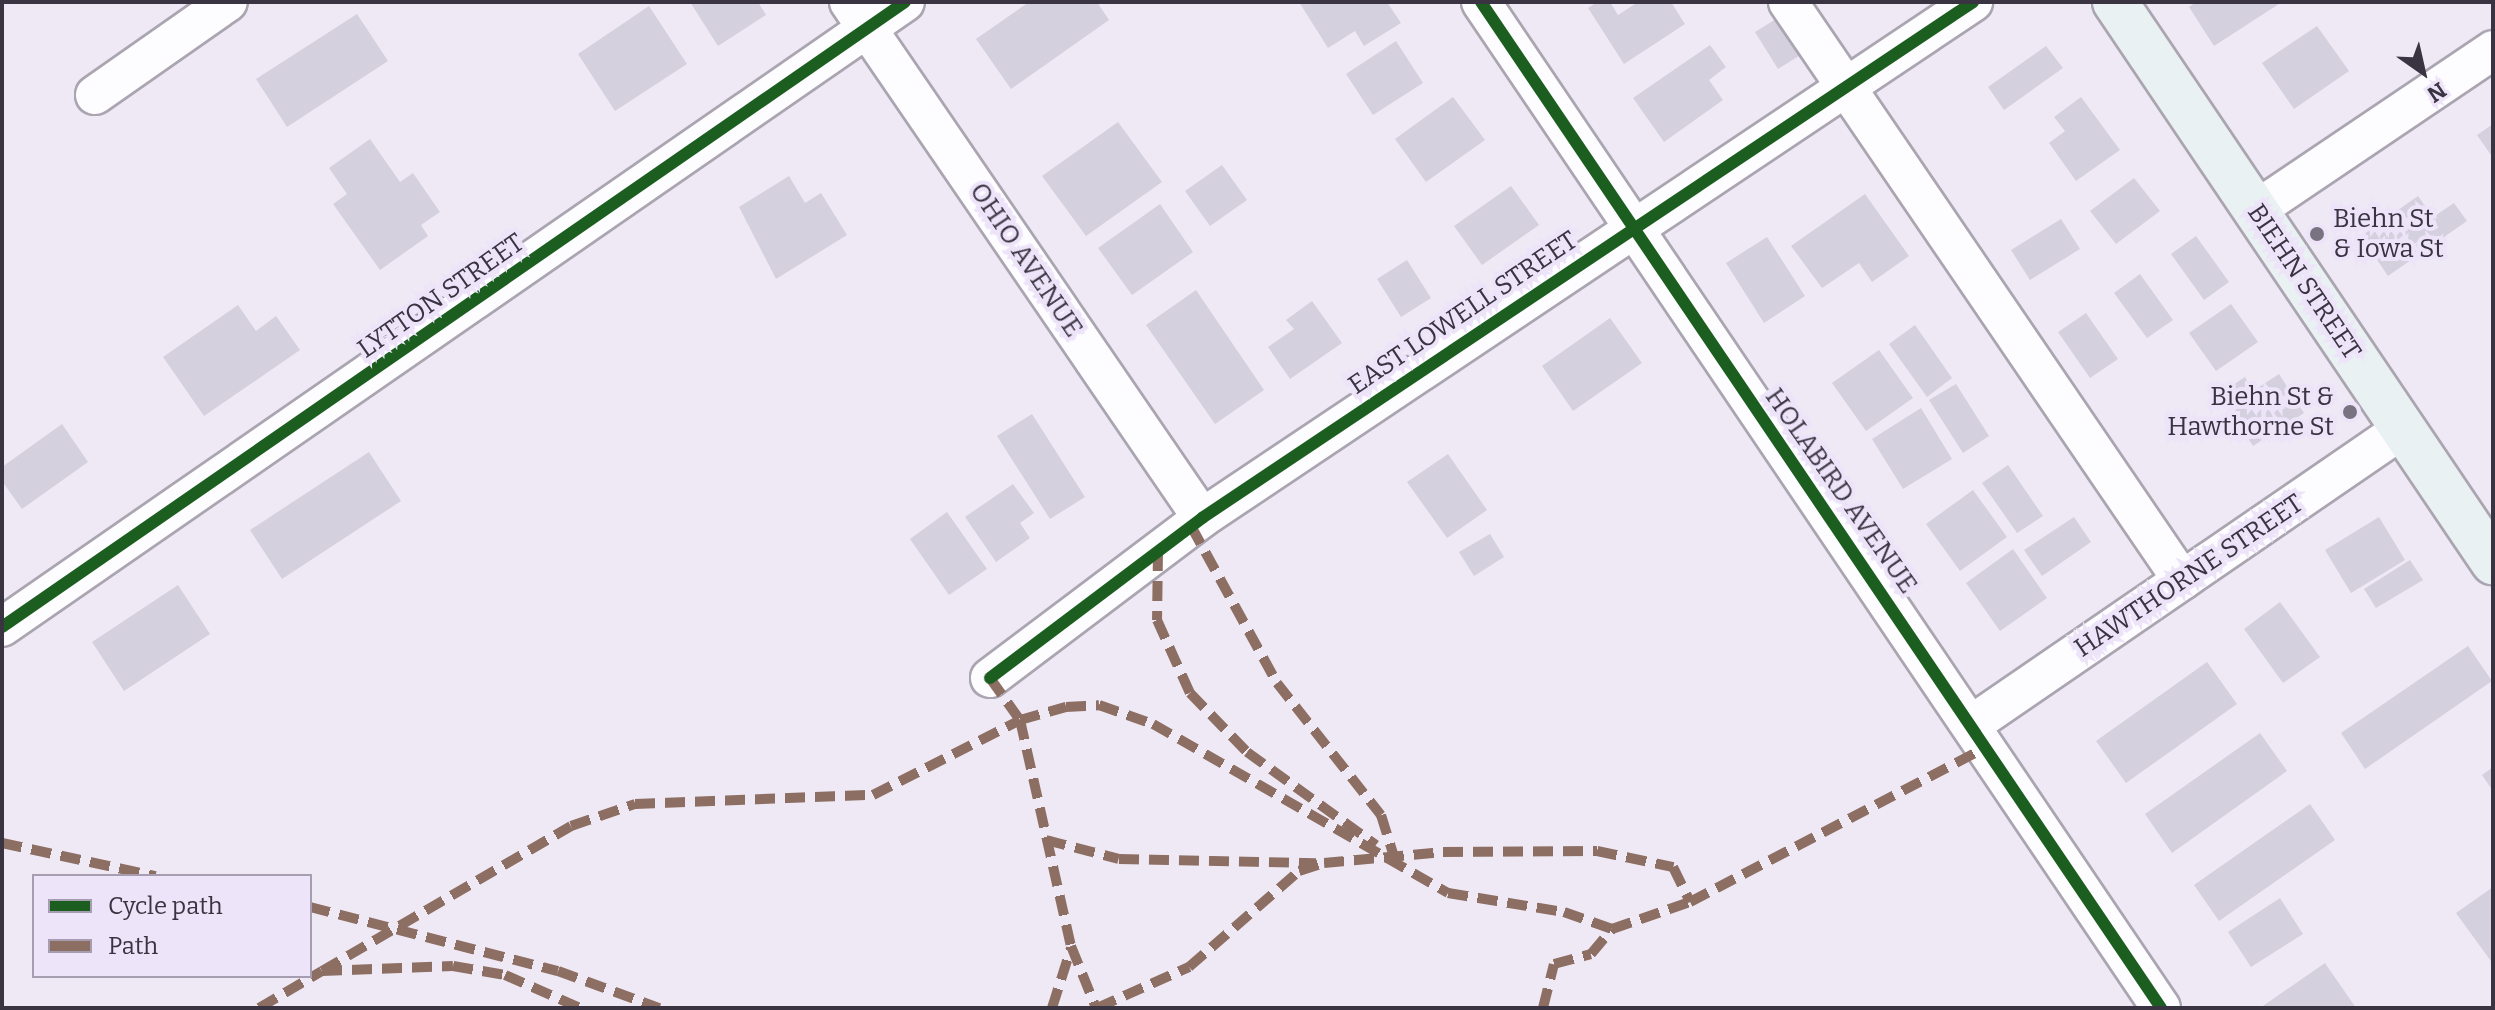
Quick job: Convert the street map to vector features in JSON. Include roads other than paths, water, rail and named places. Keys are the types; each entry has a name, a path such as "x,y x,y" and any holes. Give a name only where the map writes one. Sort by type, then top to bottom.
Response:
{"street":[{"path":"95,95 228,2"},
{"name":"LYTTON STREET","path":"2,627 858,15 905,2"},
{"name":"HOLABIRD AVENUE","path":"1481,2 1974,723 2161,1008"},
{"path":"1788,2 2182,580"},
{"name":"EAST LOWELL STREET","path":"990,678 1202,518 1631,225 1973,2"},
{"name":"BIEHN STREET","path":"2115,2 2493,562"},
{"name":"OHIO AVENUE","path":"858,15 1202,518"},
{"path":"2256,210 2493,50"},
{"name":"HAWTHORNE STREET","path":"1974,723 2404,428"}],"place":[{"name":"Biehn St & Iowa St","path":"2317,234"},
{"name":"Biehn St & Hawthorne St","path":"2350,412"}]}
